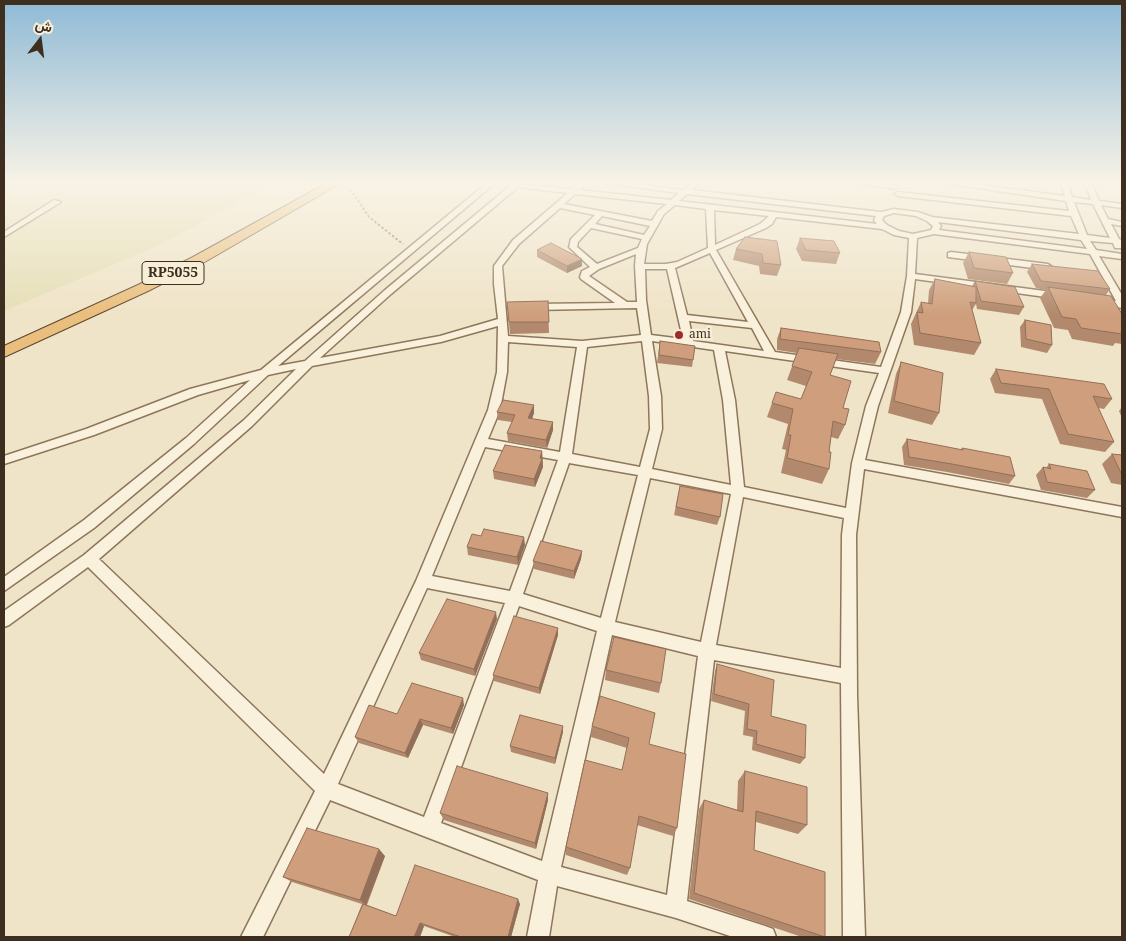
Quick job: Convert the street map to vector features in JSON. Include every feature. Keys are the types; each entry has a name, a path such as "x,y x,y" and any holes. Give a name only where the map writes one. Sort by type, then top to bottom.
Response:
{"highway":[{"name":"RP5055","path":"4,340 161,269 240,227"},
{"name":"RP5055","path":"4,352 182,268 259,227"}],"street":[{"path":"4,235 17,227"},
{"path":"4,585 89,524 190,441 265,372 440,227"},
{"path":"4,620 89,559 248,423 307,365 463,227"},
{"path":"252,937 326,789 423,581 481,442 499,393 502,372 502,340 508,311 497,273 502,258 533,227"},
{"path":"588,227 574,241 573,247 596,268"},
{"path":"595,227 644,244"},
{"path":"538,937 549,874 606,627 656,429 657,412 642,305 639,266 644,244 653,227"},
{"path":"710,227 712,250 772,355"},
{"path":"639,266 671,267 762,227"},
{"path":"884,227 897,233 913,236 934,232 1091,252 1122,254 1119,242 1109,227"},
{"path":"934,232 937,227"},
{"path":"993,227 1119,242"},
{"path":"1080,227 1091,252 1122,304"},
{"path":"854,937 849,677 849,535 858,463 872,406 906,312 911,276 913,236"},
{"path":"624,305 584,277 585,273 644,244"},
{"path":"951,255 1057,268"},
{"path":"671,267 690,343"},
{"path":"1095,273 1105,274"},
{"path":"911,276 1074,298"},
{"path":"1094,301 1122,304"},
{"path":"4,460 90,432 194,392 265,372 440,338 508,311 642,305"},
{"path":"683,317 756,326"},
{"path":"502,340 582,344 647,337 886,371"},
{"path":"429,828 515,598 565,457 582,344"},
{"path":"676,908 707,651 738,490 729,400 719,347"},
{"path":"481,442 738,490 851,514"},
{"path":"858,463 1122,512"},
{"path":"89,559 326,789 549,874 676,908 765,937"},
{"path":"423,581 515,598 606,627 707,651 849,677"}],"path":[{"path":"380,227 412,250"}],"shaded area":[{"path":"4,227 193,227 162,244 4,311"}],"building":[{"path":"745,237 777,241 781,265 763,263 762,254 736,249"},
{"path":"800,238 834,241 840,253 806,250"},
{"path":"551,243 582,259 567,266 537,250"},
{"path":"969,252 1006,257 1013,273 974,268"},
{"path":"1032,264 1098,271 1110,289 1041,281"},
{"path":"935,279 976,287 976,303 970,302 981,343 920,333 917,312 923,313 921,302 932,304"},
{"path":"975,281 1015,287 1024,307 981,301"},
{"path":"1048,287 1111,296 1122,314 1122,334 1081,328 1076,319 1062,317"},
{"path":"548,301 549,322 509,322 507,302"},
{"path":"1025,320 1051,325 1052,345 1026,339"},
{"path":"781,328 879,342 881,352 780,339"},
{"path":"660,341 695,346 693,360 659,355"},
{"path":"799,348 838,354 830,375 851,381 843,408 849,409 845,425 833,421 829,469 787,458 791,435 788,435 793,409 772,403 776,392 801,399 812,372 792,366"},
{"path":"901,362 943,373 939,413 894,401"},
{"path":"996,369 1104,384 1112,399 1093,396 1114,442 1068,434 1049,389 1001,383"},
{"path":"503,400 534,405 528,418 553,422 546,440 507,433 515,415 497,412"},
{"path":"907,439 1010,457 1015,476 909,457"},
{"path":"505,445 542,451 540,458 542,459 534,479 493,471"},
{"path":"1112,454 1122,455 1122,473 1121,473"},
{"path":"1049,464 1087,471 1095,490 1047,482 1043,467 1051,469"},
{"path":"680,486 723,494 720,517 676,507"},
{"path":"484,529 524,537 517,557 467,547 472,534 481,536"},
{"path":"541,541 582,551 574,571 533,561"},
{"path":"447,599 496,612 474,669 419,653"},
{"path":"514,616 558,628 539,688 493,675"},
{"path":"614,637 666,649 661,683 606,670"},
{"path":"717,664 774,680 771,716 806,725 805,758 756,744 757,731 747,729 749,704 714,694"},
{"path":"412,683 463,698 451,728 420,719 405,753 355,737 369,705 397,714"},
{"path":"600,696 655,713 649,744 686,754 677,828 639,816 630,868 566,847 585,760 622,770 629,738 592,726"},
{"path":"520,715 563,726 555,758 510,746"},
{"path":"457,766 548,793 535,843 440,813"},
{"path":"745,771 807,787 807,825 756,811 754,850 825,872 825,937 694,893 704,800 743,812"},
{"path":"307,828 379,849 360,900 283,877"},
{"path":"415,865 518,899 508,937 461,937 420,923 414,937 349,937 363,904 396,916"}],"place":[{"name":"ami","path":"679,335"}]}
